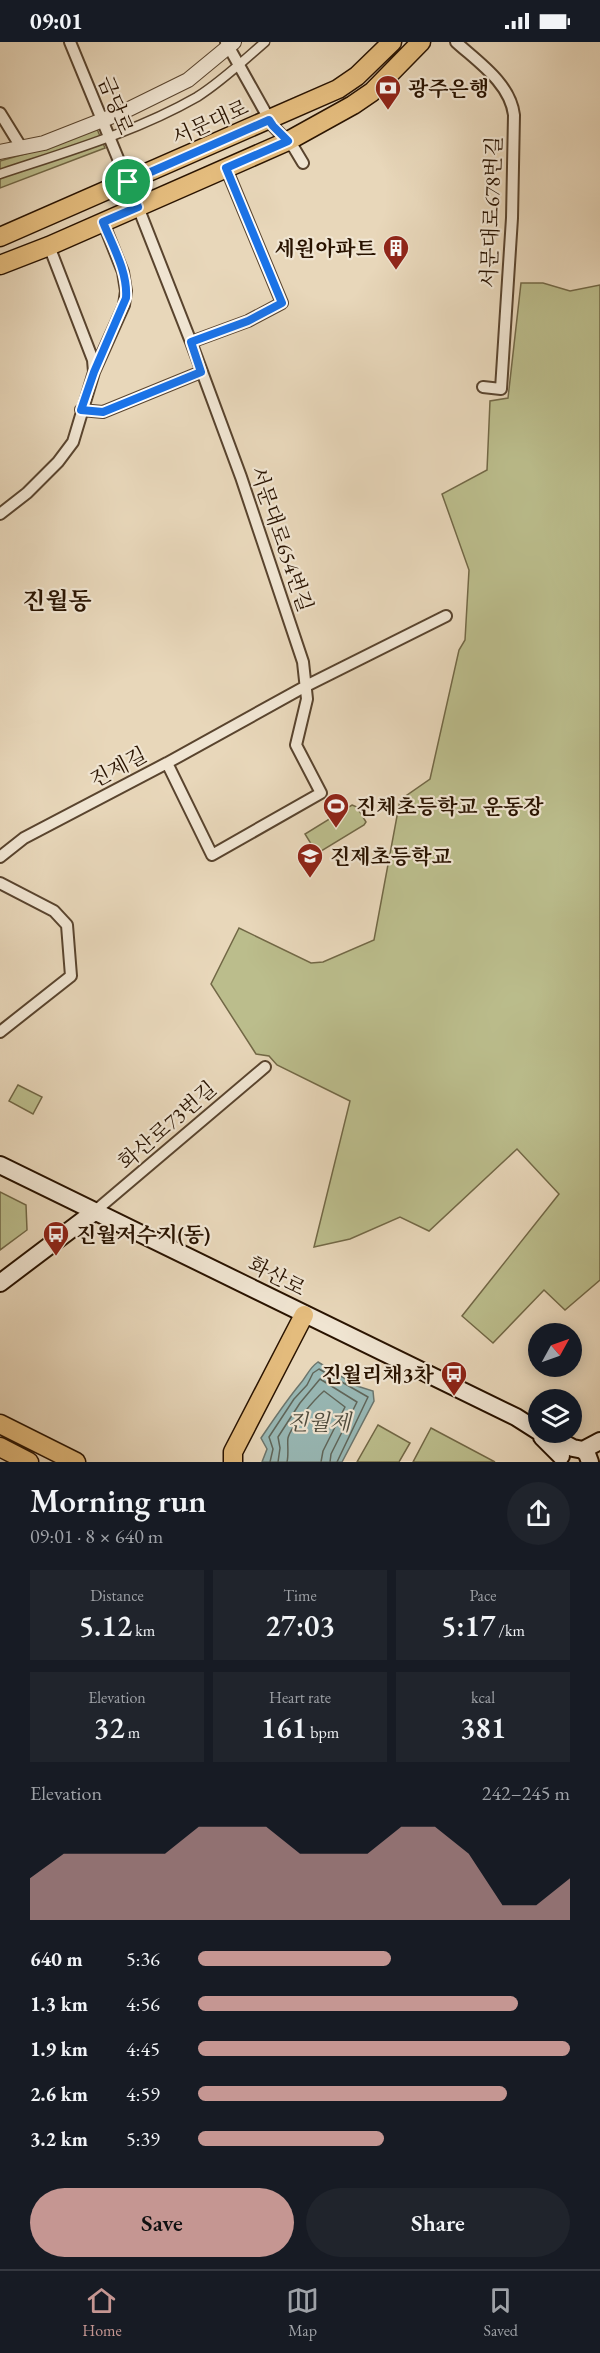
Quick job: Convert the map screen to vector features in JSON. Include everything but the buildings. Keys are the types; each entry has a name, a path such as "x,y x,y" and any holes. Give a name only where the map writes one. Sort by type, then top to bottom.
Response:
{"main road":[{"name":"서문대로","path":"0,237 338,88 357,76 392,42"},
{"path":"0,265 49,246 288,141 372,92 421,42"},
{"path":"0,248 88,208 86,204 69,208"},
{"name":"화산로","path":"0,1165 528,1424"},
{"path":"0,1282 94,1212"},
{"path":"229,1459 304,1315"},
{"path":"0,1425 76,1462"},
{"path":"576,1457 600,1442"},
{"name":"화산로","path":"556,1443 576,1457"},
{"path":"0,1447 29,1462"}],"street":[{"name":"금당로","path":"70,42 128,182"},
{"path":"0,174 108,138 197,96 239,66 265,42"},
{"name":"서문대로678번길","path":"456,42 501,85 511,99 514,111 512,218 501,388 483,387"},
{"path":"0,152 44,142 102,122 188,80 230,43 239,66 269,120 288,141 303,163"},
{"path":"0,113 21,147"},
{"path":"191,342 248,321 282,303 226,168"},
{"name":"서문대로654번길","path":"128,182 241,477 300,654 307,699 296,745 321,793 212,855"},
{"path":"0,514 27,493 58,462 73,442 94,372 124,305 126,291 123,272 103,222"},
{"path":"49,246 93,360 94,372"},
{"path":"81,410 103,412 201,372"},
{"path":"167,763 306,686 446,616"},
{"name":"진제길","path":"0,857 24,838 167,763 212,855"},
{"path":"0,884 54,911 67,925 71,976 0,1032"},
{"name":"화산로73번길","path":"94,1212 265,1067"}],"green space":[{"path":"97,129 105,148 0,188 0,161 53,146"},
{"path":"521,283 543,283 570,291 600,285 600,1280 565,1310 544,1290 493,1343 462,1316 559,1194 517,1149 429,1231 400,1217 350,1239 314,1247 350,1101 277,1065 269,1056 256,1054 211,984 239,928 311,963 323,962 374,940 400,800 430,779 459,650 465,640 469,570 442,494 487,470 490,401 508,398"},
{"name":"진체초등학교 운동장","path":"352,805 357,807 366,822 364,825 318,853 316,852 305,834"},
{"path":"18,1085 42,1097 33,1114 9,1101"},
{"path":"0,1192 26,1205 27,1230 0,1250"},
{"path":"378,1425 410,1443 399,1462 357,1462"},
{"path":"431,1428 495,1462 413,1462"}],"water":[{"name":"진월제","path":"318,1362 357,1386 373,1391 374,1401 342,1462 262,1462 267,1449 261,1438 310,1369"}],"place":[{"name":"광주은행","path":"388,111"},
{"name":"세원아파트","path":"396,271"},
{"name":"진체초등학교 운동장","path":"336,829"},
{"name":"진제초등학교","path":"310,879"},
{"name":"진월저수지(동)","path":"56,1257"},
{"name":"진월리채3차","path":"454,1397"}],"district":[{"name":"진월동","path":"57,600"}],"route":[{"path":"269,120 288,141 226,168 282,303 261,316 191,342 201,372 103,412 81,410 94,372 126,298 123,272 103,222 138,207 128,182 269,120"}]}
